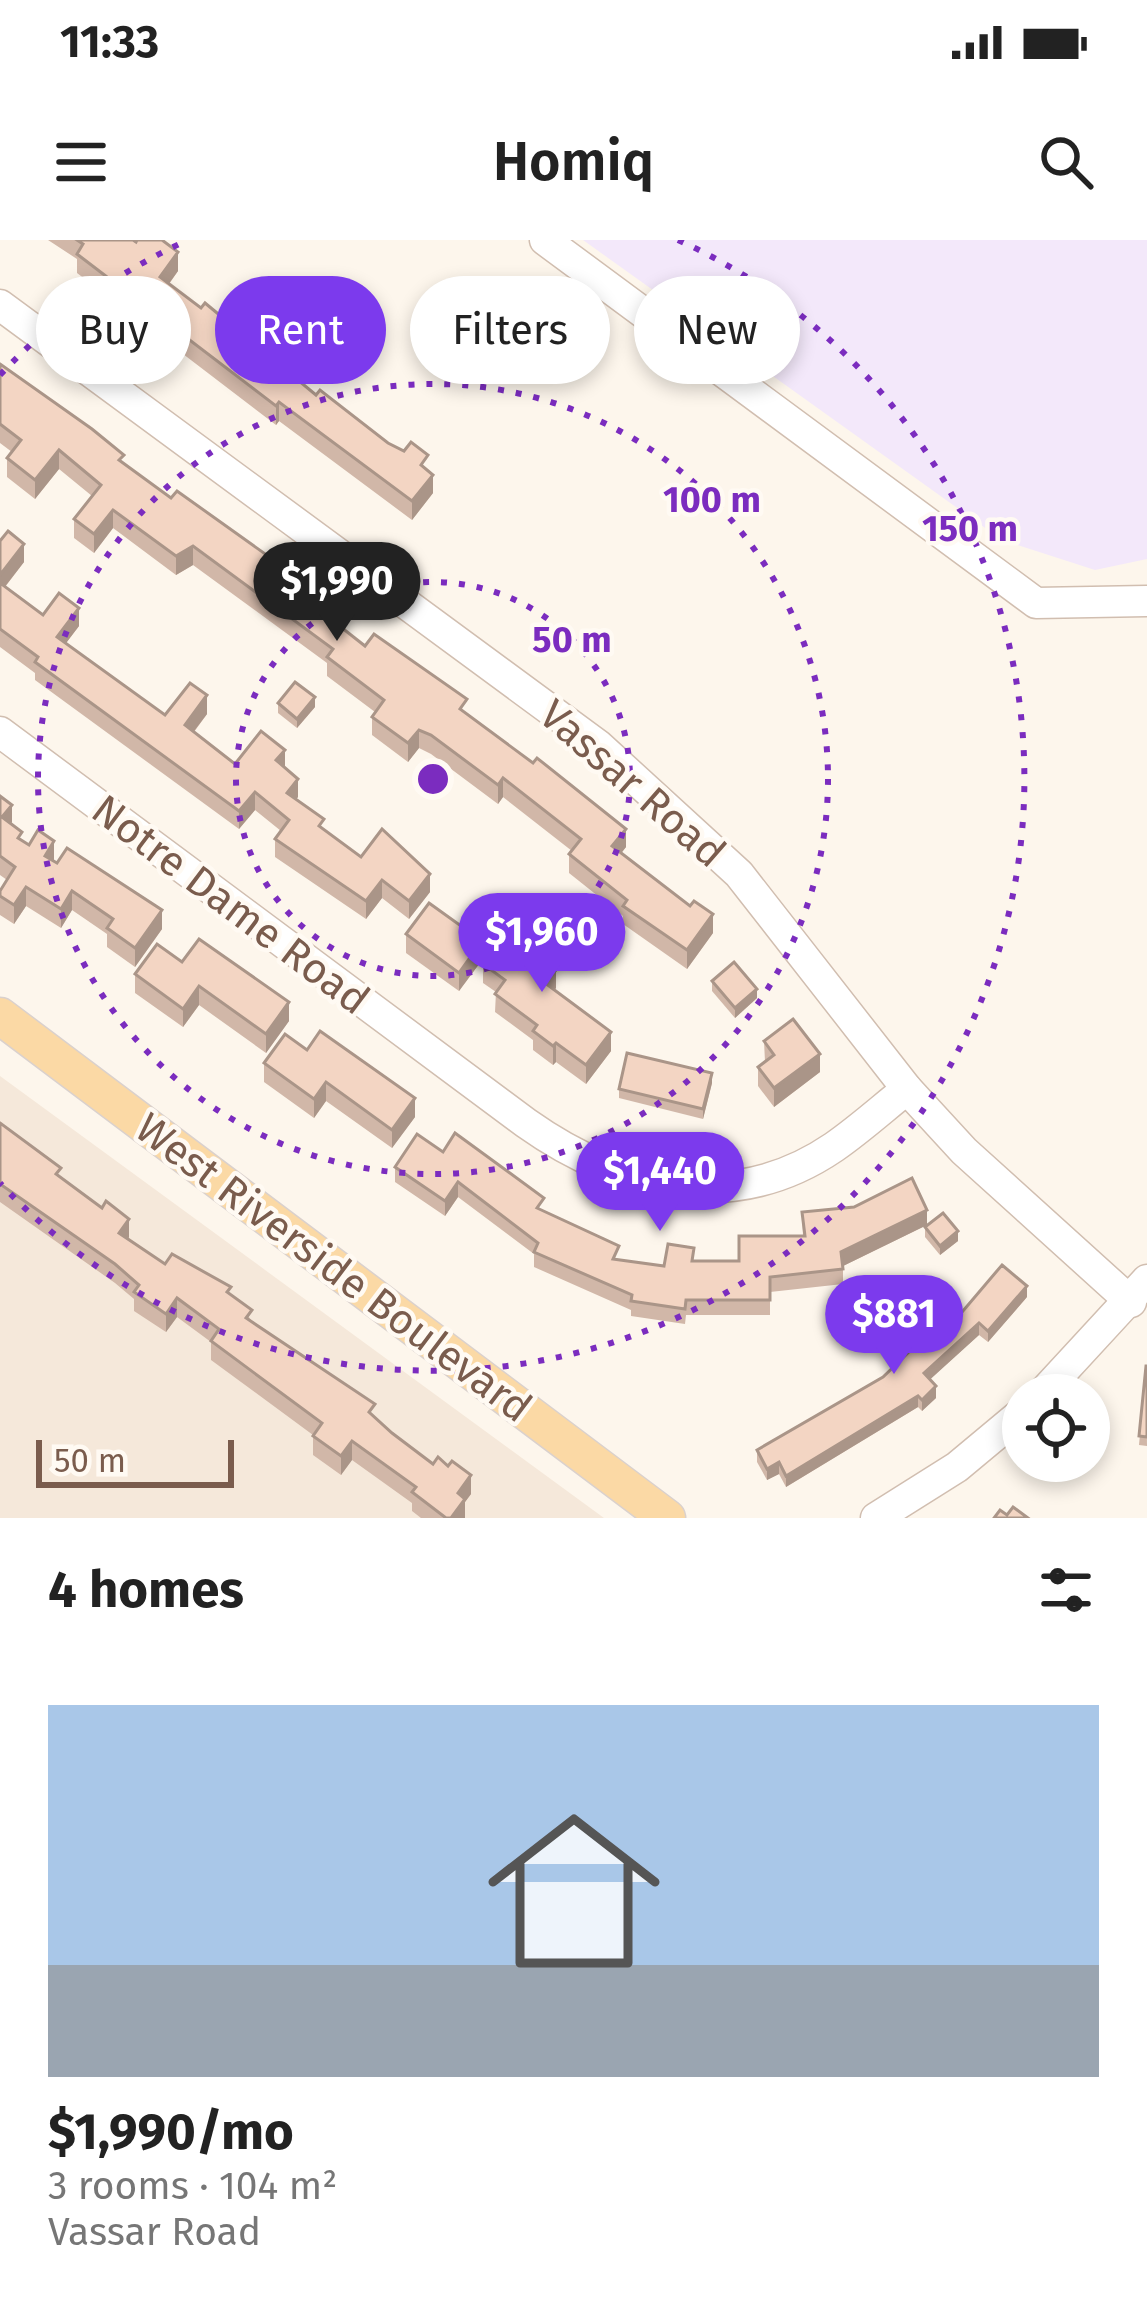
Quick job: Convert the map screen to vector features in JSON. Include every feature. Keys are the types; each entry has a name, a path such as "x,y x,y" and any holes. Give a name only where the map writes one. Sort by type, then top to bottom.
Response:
{"main road":[{"name":"West Riverside Boulevard","path":"0,1016 668,1518"}],"street":[{"path":"545,240 1036,603 1147,601"},
{"name":"Vassar Road","path":"0,305 598,745 739,874 907,1089 977,1164 1139,1291"},
{"name":"Notre Dame Road","path":"0,732 526,1123 606,1171 650,1185 744,1185 788,1172 833,1148 907,1089"},
{"path":"1061,1374 1139,1291"},
{"path":"876,1518 957,1467 1002,1430"}],"shaded area":[{"path":"583,240 1147,240 1147,559 1095,570 1002,540 784,384 800,384 800,276 634,277"},
{"path":"0,1076 604,1518 0,1518"}],"building":[{"path":"77,240 162,240 178,252 161,276 106,276 77,254 83,244"},
{"path":"191,300 215,311 215,359 191,341"},
{"path":"0,364 92,429 124,455 119,460 171,498 177,491 331,601 323,613 365,646 374,634 467,699 460,709 533,763 537,758 626,829 612,846 690,906 694,901 713,914 687,950 623,906 627,900 569,854 581,839 503,778 498,785 431,735 419,730 408,743 372,717 384,700 327,657 333,649 193,546 176,556 113,510 94,534 74,519 101,485 59,450 35,480 7,458 21,440 0,424"},
{"path":"247,384 303,384 316,395 320,390 388,443 404,451 411,442 428,455 421,465 433,475 412,501 279,402 276,406"},
{"path":"8,531 24,544 0,575 0,541"},
{"path":"0,583 43,615 59,593 79,608 57,637 165,715 190,683 207,695 185,725 235,764 261,731 285,750 276,760 298,779 287,793 324,819 319,826 361,857 382,829 430,874 409,901 382,880 366,901 275,839 289,820 255,792 239,811 35,662 38,657 0,629"},
{"path":"295,682 315,697 297,719 278,703"},
{"path":"0,796 12,805 2,817 22,832 18,838 29,845 38,830 54,841 45,856 57,863 67,848 162,910 135,948 107,928 113,919 72,891 61,909 26,887 14,905 0,896 15,867 0,856"},
{"path":"429,903 482,941 459,973 406,934"},
{"path":"514,921 546,944 537,956 556,970 545,983 611,1032 586,1065 533,1031 537,1025 495,994 505,980 483,964"},
{"path":"199,939 289,1002 266,1034 199,986 183,1009 135,974 157,944 182,962"},
{"path":"734,962 757,989 735,1008 712,981"},
{"path":"793,1019 820,1054 774,1088 758,1067 774,1055 764,1041"},
{"path":"320,1031 415,1098 392,1130 326,1082 314,1099 264,1063 285,1034 307,1050"},
{"path":"627,1053 712,1073 703,1109 619,1089"},
{"path":"0,1123 61,1168 56,1174 102,1208 106,1201 129,1219 119,1233 165,1264 172,1254 231,1287 227,1292 252,1310 246,1318 375,1404 369,1412 392,1433 433,1464 438,1457 448,1466 452,1461 471,1475 458,1493 465,1499 451,1518 352,1441 341,1456 313,1436 322,1423 211,1341 219,1329 177,1298 166,1314 134,1292 139,1285 115,1264 0,1184"},
{"path":"455,1133 544,1198 537,1208 619,1246 613,1259 664,1266 668,1244 694,1248 692,1261 739,1261 739,1236 805,1236 802,1212 854,1207 912,1178 927,1210 841,1252 843,1269 770,1277 770,1300 686,1300 685,1309 631,1301 632,1295 534,1252 538,1243 458,1182 445,1201 395,1167 417,1134 443,1152"},
{"path":"943,1213 958,1231 940,1246 925,1227"},
{"path":"1002,1265 1027,1286 988,1331 979,1323 924,1373 936,1386 922,1400 918,1396 786,1476 779,1462 767,1469 757,1450 883,1377 912,1349 894,1329 922,1304 946,1331"},
{"path":"1147,1366 1147,1437 1139,1436"},
{"path":"1013,1507 1028,1518 994,1518 1000,1510 1007,1515"}]}
